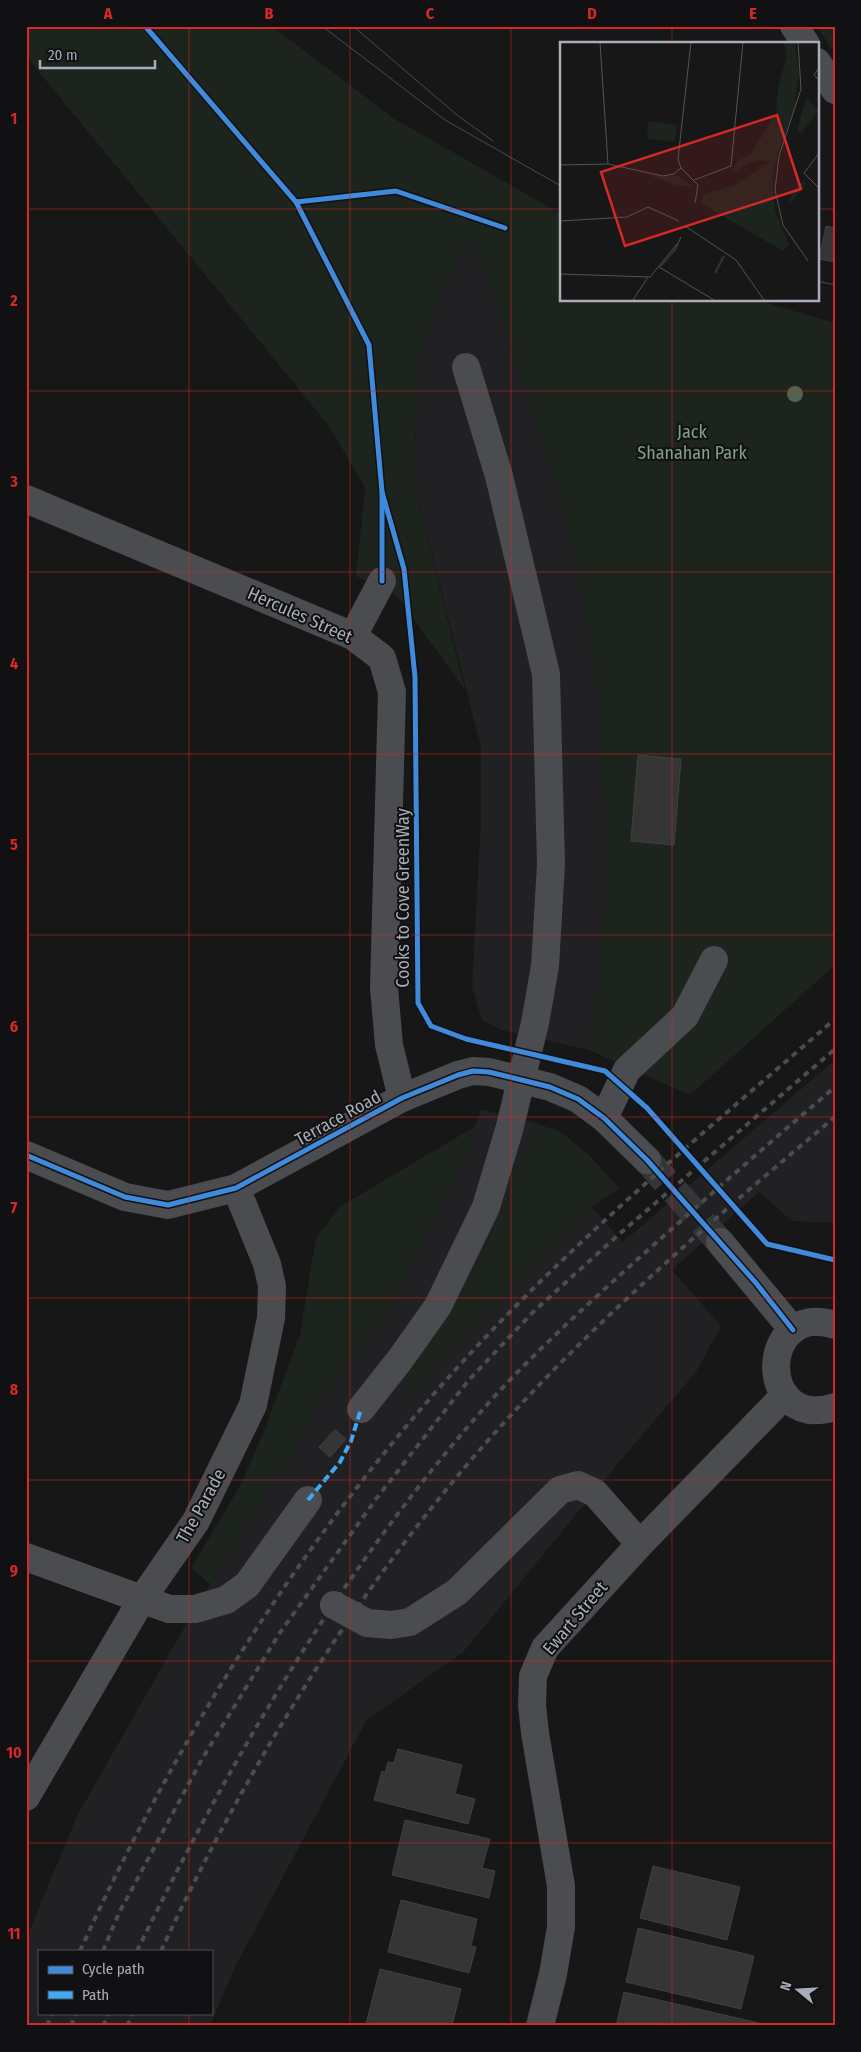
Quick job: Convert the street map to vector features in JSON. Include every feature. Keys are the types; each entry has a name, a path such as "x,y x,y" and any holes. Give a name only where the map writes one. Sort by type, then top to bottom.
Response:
{"street":[{"path":"794,26 805,42"},
{"path":"818,64 835,90"},
{"path":"361,1409 399,1362 438,1306 486,1207 509,1130 535,1023 544,966 551,864 546,674 499,476 466,367"},
{"name":"Hercules Street","path":"26,499 353,636 382,658 392,692 384,988 389,1045 402,1098"},
{"path":"353,636 382,581"},
{"path":"604,1118 627,1070 685,1016 714,960"},
{"name":"Terrace Road","path":"26,1155 126,1197 168,1205 236,1188 402,1098 458,1074 473,1071 490,1072 550,1087 578,1099 604,1118 648,1160"},
{"name":"The Parade","path":"26,1797 142,1599 196,1521 253,1405 270,1318 272,1286 267,1264 236,1188"},
{"path":"720,1242 793,1330"},
{"path":"835,1325 815,1322 793,1330 782,1340 776,1354 774,1368 777,1383 785,1395 796,1405 810,1410 824,1410 835,1407"},
{"name":"Ewart Street","path":"540,2026 553,1974 561,1927 561,1886 535,1732 532,1705 533,1676 545,1648 640,1544 785,1395"},
{"path":"334,1605 367,1624 391,1625 410,1622 457,1592 560,1490 578,1485 595,1493 640,1544"},
{"path":"26,1558 169,1609 195,1609 226,1600 247,1585 308,1500"}],"shaded area":[{"path":"463,243 476,250 527,388 570,537 598,688 606,852 600,977 589,1050 501,1030 482,1020 472,987 481,820 481,747 414,484 418,354"},
{"path":"835,1060 835,1223 792,1221 759,1192 672,1270 721,1326 696,1372 620,1461 464,1651 366,1721 236,1965 210,2026 26,2026 26,1939 77,1816 195,1609 328,1393 396,1299 461,1171 481,1109 534,1123 505,1206 467,1284 403,1380 412,1393 489,1310 592,1207 623,1242"}],"green space":[{"name":"Jack Shanahan Park","path":"26,26 272,26 393,118 560,213 560,301 760,301 835,323 835,965 690,1095 589,1050 600,977 606,852 598,688 570,537 527,388 476,250 463,243 418,354 414,484 465,690 397,596 356,576 365,488 329,426 26,56"},
{"path":"817,26 835,26 835,54"},
{"path":"534,1123 561,1132 591,1157 619,1188 592,1207 489,1310 413,1393 403,1381 467,1284 505,1206"},
{"path":"476,1126 461,1171 396,1299 328,1393 210,1584 191,1568 240,1486 263,1434 300,1335 316,1237 341,1206"}],"building":[{"path":"826,226 835,228 835,262 819,259"},
{"path":"638,755 681,759 674,845 631,841"},
{"path":"335,1430 346,1439 330,1457 319,1447"},
{"path":"398,1749 462,1765 455,1794 475,1799 468,1824 374,1800 382,1771 385,1773 388,1762 394,1763"},
{"path":"405,1820 490,1839 482,1868 495,1871 489,1898 392,1875"},
{"path":"653,1866 740,1887 727,1940 640,1918"},
{"path":"401,1900 477,1919 471,1946 476,1947 469,1973 388,1952"},
{"path":"638,1928 754,1956 741,2009 626,1982"},
{"path":"380,1969 461,1989 452,2026 374,2026 366,2024"},
{"path":"624,1992 759,2023 758,2026 616,2026"}],"tunnel":[{"path":"647,1160 720,1242"}],"tram line":[{"path":"322,26 445,120 560,185"},
{"path":"353,26 457,115 493,141"},
{"path":"818,281 835,285"}],"railway":[{"path":"80,1950 119,1869 161,1788 255,1630 307,1555 419,1411 480,1343 565,1258 653,1176 835,1019"},
{"path":"103,1950 119,1913 202,1759 279,1634 376,1499 468,1381 533,1312 617,1236 835,1049"},
{"path":"138,1950 212,1805 296,1662 341,1593 439,1461 493,1398 564,1326 761,1150 835,1087"},
{"path":"161,1950 195,1880 233,1809 273,1739 316,1670 361,1602 459,1474 549,1375 627,1298 709,1224 835,1117"},
{"path":"47,2026 52,2014"},
{"path":"71,2026 76,2014"},
{"path":"103,2026 109,2014"},
{"path":"127,2026 133,2014"}],"marked path":[{"path":"308,1500 340,1462 351,1441 361,1409"}],"cycle path":[{"path":"145,26 296,202 369,345 382,492 382,581"},
{"path":"296,202 396,191 505,228"},
{"name":"Cooks to Cove GreenWay","path":"382,492 404,569 415,677 418,1003 431,1026 466,1039 605,1071 647,1108 767,1244 835,1260"},
{"path":"26,1155 125,1197 168,1205 236,1188 402,1098 458,1075 473,1071 489,1072 550,1087 578,1099 604,1118 647,1160 756,1283 793,1330"}]}
